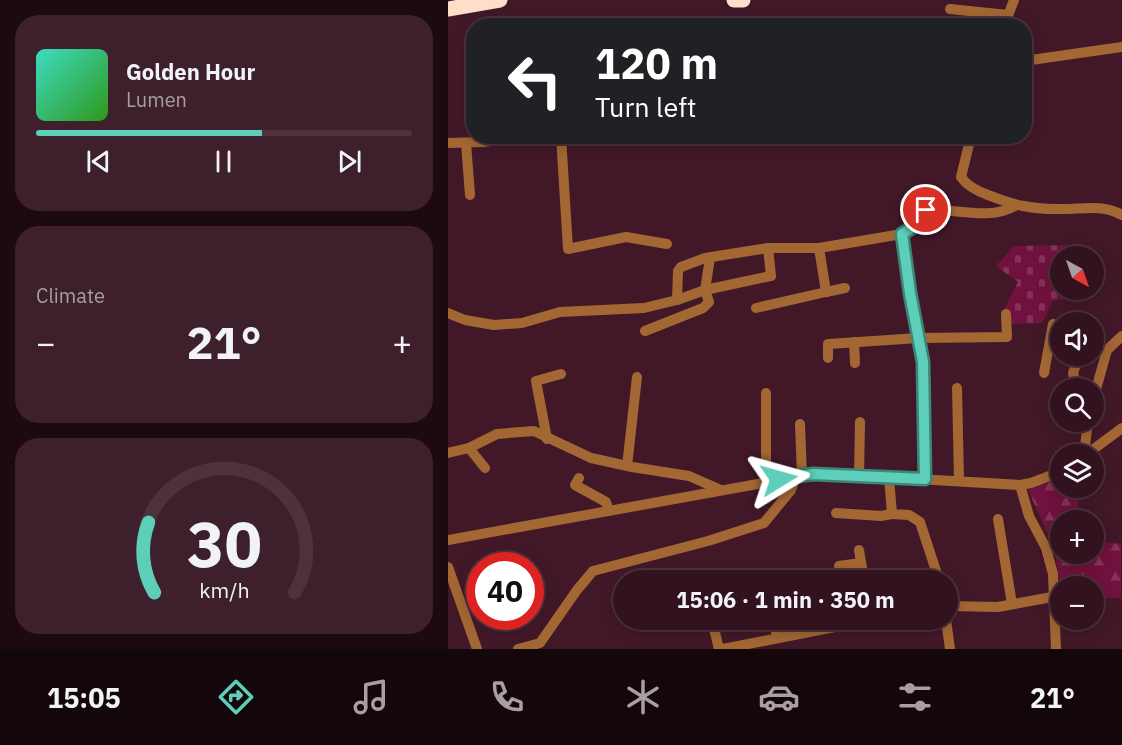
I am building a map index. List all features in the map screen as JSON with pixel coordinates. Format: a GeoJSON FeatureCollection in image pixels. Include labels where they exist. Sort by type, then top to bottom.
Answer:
{"type":"FeatureCollection","features":[{"type":"Feature","properties":{"kind":"highway"},"geometry":{"type":"LineString","coordinates":[[448,9],[500,0]]}},
{"type":"Feature","properties":{"kind":"highway"},"geometry":{"type":"LineString","coordinates":[[734,0],[743,0]]}},
{"type":"Feature","properties":{"kind":"street"},"geometry":{"type":"LineString","coordinates":[[1007,18],[1014,0]]}},
{"type":"Feature","properties":{"kind":"street"},"geometry":{"type":"LineString","coordinates":[[950,9],[996,18]]}},
{"type":"Feature","properties":{"kind":"street"},"geometry":{"type":"LineString","coordinates":[[1032,60],[1122,47]]}},
{"type":"Feature","properties":{"kind":"street"},"geometry":{"type":"LineString","coordinates":[[448,143],[466,143]]}},
{"type":"Feature","properties":{"kind":"street"},"geometry":{"type":"LineString","coordinates":[[466,144],[470,195]]}},
{"type":"Feature","properties":{"kind":"street"},"geometry":{"type":"LineString","coordinates":[[561,144],[568,249],[626,237],[667,244]]}},
{"type":"Feature","properties":{"kind":"street"},"geometry":{"type":"LineString","coordinates":[[969,144],[962,172],[963,180],[980,192],[1015,206],[1060,209],[1098,207],[1122,215]]}},
{"type":"Feature","properties":{"kind":"street"},"geometry":{"type":"LineString","coordinates":[[677,300],[680,267],[710,258],[768,249],[819,248],[902,234],[915,226],[926,210],[976,213],[1006,211],[1015,206]]}},
{"type":"Feature","properties":{"kind":"street"},"geometry":{"type":"LineString","coordinates":[[902,234],[923,362],[925,479]]}},
{"type":"Feature","properties":{"kind":"street"},"geometry":{"type":"LineString","coordinates":[[819,248],[826,292]]}},
{"type":"Feature","properties":{"kind":"street"},"geometry":{"type":"LineString","coordinates":[[448,312],[465,320],[494,325],[522,323],[560,312],[644,308],[705,290],[771,276],[768,249]]}},
{"type":"Feature","properties":{"kind":"street"},"geometry":{"type":"LineString","coordinates":[[645,331],[703,308],[709,302],[705,290],[710,258]]}},
{"type":"Feature","properties":{"kind":"street"},"geometry":{"type":"LineString","coordinates":[[756,308],[845,288]]}},
{"type":"Feature","properties":{"kind":"street"},"geometry":{"type":"LineString","coordinates":[[828,358],[828,344],[1007,337],[1006,314]]}},
{"type":"Feature","properties":{"kind":"street"},"geometry":{"type":"LineString","coordinates":[[1099,378],[1106,350],[1122,336]]}},
{"type":"Feature","properties":{"kind":"street"},"geometry":{"type":"LineString","coordinates":[[1044,373],[1050,340]]}},
{"type":"Feature","properties":{"kind":"street"},"geometry":{"type":"LineString","coordinates":[[854,342],[855,363]]}},
{"type":"Feature","properties":{"kind":"street"},"geometry":{"type":"LineString","coordinates":[[547,439],[536,381],[561,374]]}},
{"type":"Feature","properties":{"kind":"street"},"geometry":{"type":"LineString","coordinates":[[627,466],[637,377]]}},
{"type":"Feature","properties":{"kind":"street"},"geometry":{"type":"LineString","coordinates":[[957,388],[959,480]]}},
{"type":"Feature","properties":{"kind":"street"},"geometry":{"type":"LineString","coordinates":[[766,393],[766,481]]}},
{"type":"Feature","properties":{"kind":"street"},"geometry":{"type":"LineString","coordinates":[[859,476],[860,422]]}},
{"type":"Feature","properties":{"kind":"street"},"geometry":{"type":"LineString","coordinates":[[518,649],[543,646],[577,590],[593,571],[708,542],[764,523],[791,490],[797,476],[800,424]]}},
{"type":"Feature","properties":{"kind":"street"},"geometry":{"type":"LineString","coordinates":[[1099,444],[1122,428]]}},
{"type":"Feature","properties":{"kind":"street"},"geometry":{"type":"LineString","coordinates":[[448,453],[469,448],[497,434],[534,431],[591,458],[689,476],[721,490]]}},
{"type":"Feature","properties":{"kind":"street"},"geometry":{"type":"LineString","coordinates":[[469,448],[485,468]]}},
{"type":"Feature","properties":{"kind":"street"},"geometry":{"type":"LineString","coordinates":[[448,540],[797,476],[889,477],[1020,484],[1031,483],[1050,476]]}},
{"type":"Feature","properties":{"kind":"street"},"geometry":{"type":"LineString","coordinates":[[889,477],[892,514]]}},
{"type":"Feature","properties":{"kind":"street"},"geometry":{"type":"LineString","coordinates":[[579,478],[576,485],[606,502],[609,511]]}},
{"type":"Feature","properties":{"kind":"street"},"geometry":{"type":"LineString","coordinates":[[1020,484],[1029,516],[1046,548],[1053,576]]}},
{"type":"Feature","properties":{"kind":"street"},"geometry":{"type":"LineString","coordinates":[[836,513],[909,515],[920,522],[936,570]]}},
{"type":"Feature","properties":{"kind":"street"},"geometry":{"type":"LineString","coordinates":[[998,519],[1012,604]]}},
{"type":"Feature","properties":{"kind":"street"},"geometry":{"type":"LineString","coordinates":[[859,550],[862,570]]}},
{"type":"Feature","properties":{"kind":"street"},"geometry":{"type":"LineString","coordinates":[[839,566],[861,563]]}},
{"type":"Feature","properties":{"kind":"street"},"geometry":{"type":"LineString","coordinates":[[448,567],[476,649]]}},
{"type":"Feature","properties":{"kind":"street"},"geometry":{"type":"LineString","coordinates":[[958,606],[998,607],[1050,597]]}},
{"type":"Feature","properties":{"kind":"street"},"geometry":{"type":"LineString","coordinates":[[715,630],[721,649],[745,647],[818,630]]}},
{"type":"Feature","properties":{"kind":"street"},"geometry":{"type":"LineString","coordinates":[[776,630],[777,638]]}},
{"type":"Feature","properties":{"kind":"street"},"geometry":{"type":"LineString","coordinates":[[947,630],[950,649]]}},
{"type":"Feature","properties":{"kind":"street"},"geometry":{"type":"LineString","coordinates":[[1055,630],[1056,649]]}},
{"type":"Feature","properties":{"kind":"green space"},"geometry":{"type":"Polygon","coordinates":[[[1073,245],[1073,246],[1050,246],[1050,300],[1059,300],[1053,301],[1042,323],[1007,324],[1003,311],[1018,282],[996,266],[1014,246],[1073,245]]]}},
{"type":"Feature","properties":{"kind":"green space"},"geometry":{"type":"Polygon","coordinates":[[[1050,482],[1050,498],[1078,498],[1079,510],[1050,510],[1050,539],[1028,490],[1050,482]]]}},
{"type":"Feature","properties":{"kind":"green space"},"geometry":{"type":"Polygon","coordinates":[[[1104,542],[1121,544],[1121,598],[1104,598],[1104,576],[1059,576],[1057,564],[1104,564],[1104,542]]]}},
{"type":"Feature","properties":{"kind":"route"},"geometry":{"type":"LineString","coordinates":[[779,479],[813,474],[925,479],[923,362],[902,234],[912,229],[926,210]]}}]}
